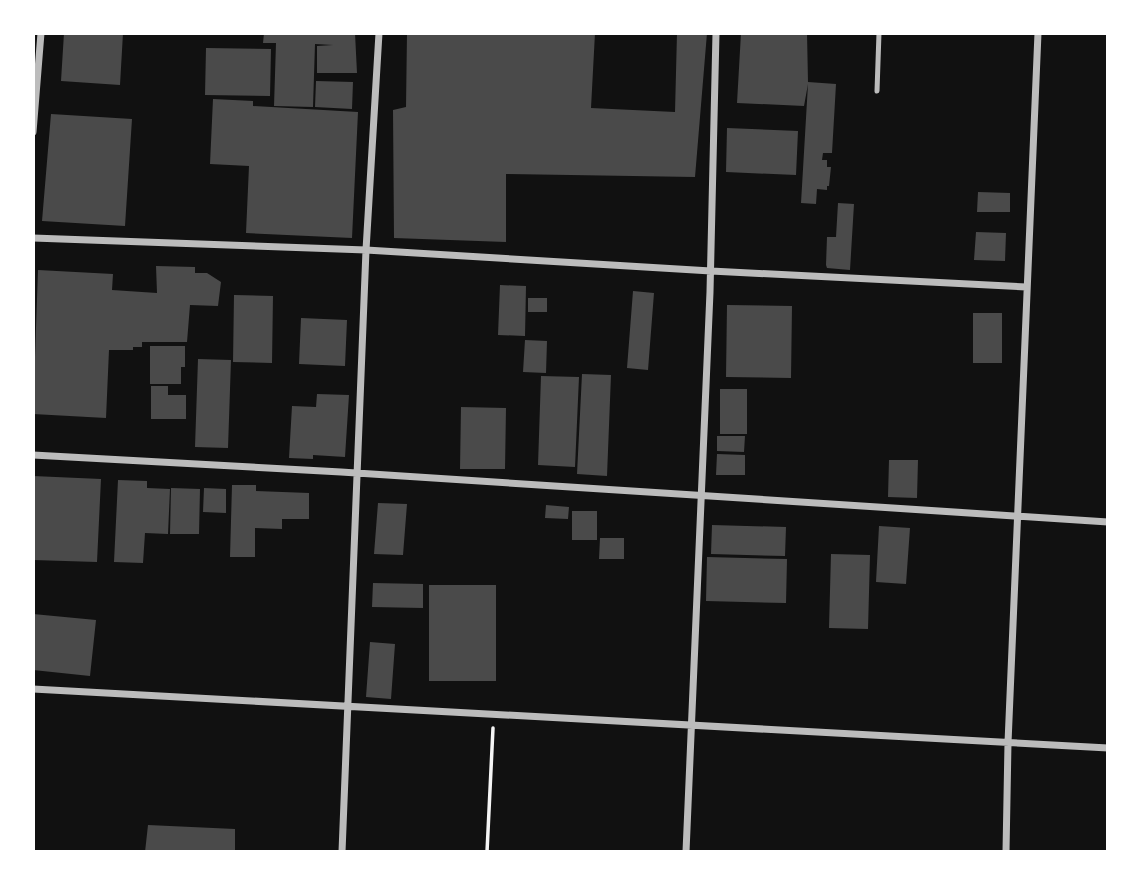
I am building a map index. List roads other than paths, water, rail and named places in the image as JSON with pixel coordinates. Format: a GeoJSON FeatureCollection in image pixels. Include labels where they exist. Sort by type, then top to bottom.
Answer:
{"type":"FeatureCollection","features":[{"type":"Feature","properties":{"kind":"street"},"geometry":{"type":"LineString","coordinates":[[33,132],[41,33]]}},
{"type":"Feature","properties":{"kind":"street"},"geometry":{"type":"LineString","coordinates":[[342,852],[366,250],[379,33]]}},
{"type":"Feature","properties":{"kind":"street"},"geometry":{"type":"LineString","coordinates":[[686,852],[711,271],[716,33]]}},
{"type":"Feature","properties":{"kind":"street"},"geometry":{"type":"LineString","coordinates":[[1006,852],[1008,743],[1038,33]]}},
{"type":"Feature","properties":{"kind":"street"},"geometry":{"type":"LineString","coordinates":[[33,237],[366,250],[1026,287]]}},
{"type":"Feature","properties":{"kind":"street"},"geometry":{"type":"LineString","coordinates":[[33,455],[357,473],[1108,522]]}},
{"type":"Feature","properties":{"kind":"street"},"geometry":{"type":"LineString","coordinates":[[33,689],[1108,748]]}},
{"type":"Feature","properties":{"kind":"lane"},"geometry":{"type":"LineString","coordinates":[[877,92],[880,33]]}}]}
